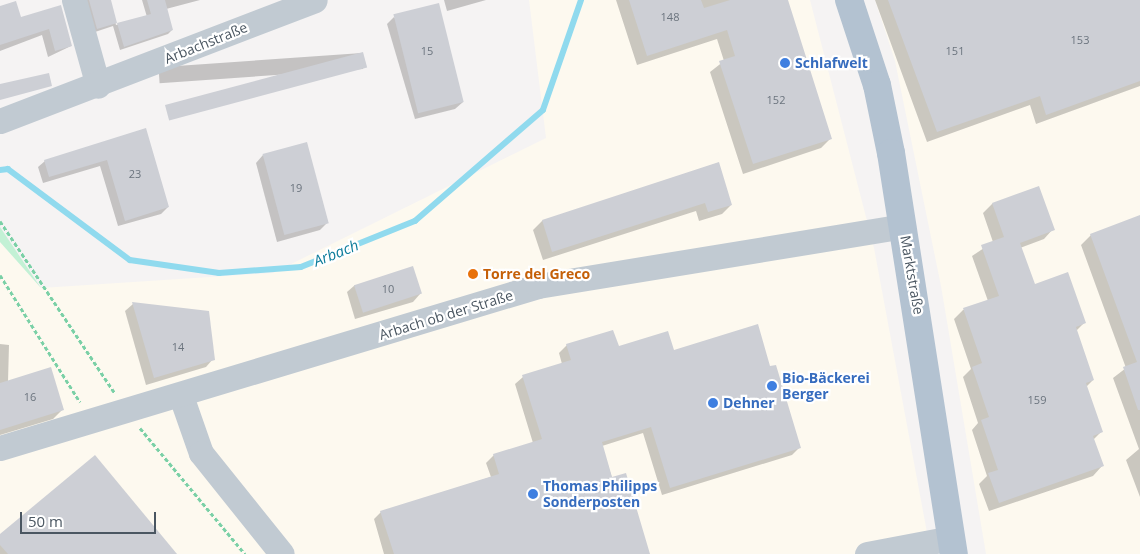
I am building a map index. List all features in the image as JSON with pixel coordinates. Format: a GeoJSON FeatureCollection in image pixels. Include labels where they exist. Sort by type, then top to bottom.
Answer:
{"type":"FeatureCollection","features":[{"type":"Feature","properties":{"kind":"main road","name":"Marktstraße"},"geometry":{"type":"LineString","coordinates":[[849,0],[877,85],[903,226],[953,546]]}},
{"type":"Feature","properties":{"kind":"street"},"geometry":{"type":"LineString","coordinates":[[74,0],[98,86]]}},
{"type":"Feature","properties":{"kind":"street","name":"Arbachstraße"},"geometry":{"type":"LineString","coordinates":[[0,121],[98,86],[315,0]]}},
{"type":"Feature","properties":{"kind":"street","name":"Arbach ob der Straße"},"geometry":{"type":"LineString","coordinates":[[0,448],[181,396],[538,286],[903,226]]}},
{"type":"Feature","properties":{"kind":"street"},"geometry":{"type":"LineString","coordinates":[[181,396],[201,453],[282,554]]}},
{"type":"Feature","properties":{"kind":"street"},"geometry":{"type":"LineString","coordinates":[[867,554],[953,546]]}},
{"type":"Feature","properties":{"kind":"path"},"geometry":{"type":"LineString","coordinates":[[0,221],[126,411],[245,554]]}},
{"type":"Feature","properties":{"kind":"path"},"geometry":{"type":"LineString","coordinates":[[0,276],[93,421]]}},
{"type":"Feature","properties":{"kind":"shaded area"},"geometry":{"type":"Polygon","coordinates":[[[529,0],[810,0],[874,248],[931,554],[0,554],[0,242],[41,288],[273,273],[546,138],[529,0]]]}},
{"type":"Feature","properties":{"kind":"shaded area"},"geometry":{"type":"Polygon","coordinates":[[[875,0],[1140,0],[1140,554],[986,554],[941,286],[895,61],[875,0]]]}},
{"type":"Feature","properties":{"kind":"green space"},"geometry":{"type":"Polygon","coordinates":[[[0,227],[41,288],[0,242],[0,227]]]}},
{"type":"Feature","properties":{"kind":"building"},"geometry":{"type":"Polygon","coordinates":[[[89,0],[111,0],[117,23],[97,29],[89,0]]]}},
{"type":"Feature","properties":{"kind":"building"},"geometry":{"type":"Polygon","coordinates":[[[147,0],[165,0],[173,30],[124,47],[117,23],[151,14],[147,0]]]}},
{"type":"Feature","properties":{"kind":"building"},"geometry":{"type":"Polygon","coordinates":[[[629,0],[701,0],[704,8],[730,0],[788,0],[832,139],[753,164],[719,61],[735,56],[727,30],[647,56],[629,0]]]}},
{"type":"Feature","properties":{"kind":"building"},"geometry":{"type":"Polygon","coordinates":[[[888,0],[1140,0],[1140,81],[1046,115],[1040,96],[937,132],[888,0]]]}},
{"type":"Feature","properties":{"kind":"building"},"geometry":{"type":"Polygon","coordinates":[[[16,1],[21,17],[61,5],[72,46],[55,51],[49,29],[0,45],[0,6],[16,1]]]}},
{"type":"Feature","properties":{"kind":"building"},"geometry":{"type":"Polygon","coordinates":[[[439,3],[464,102],[418,113],[393,14],[439,3]]]}},
{"type":"Feature","properties":{"kind":"building"},"geometry":{"type":"Polygon","coordinates":[[[363,52],[367,67],[169,121],[165,105],[363,52]]]}},
{"type":"Feature","properties":{"kind":"building"},"geometry":{"type":"Polygon","coordinates":[[[49,73],[52,86],[0,100],[0,84],[49,73]]]}},
{"type":"Feature","properties":{"kind":"building"},"geometry":{"type":"Polygon","coordinates":[[[146,128],[169,207],[125,221],[107,160],[49,177],[44,160],[146,128]]]}},
{"type":"Feature","properties":{"kind":"building"},"geometry":{"type":"Polygon","coordinates":[[[307,142],[329,223],[284,235],[263,154],[307,142]]]}},
{"type":"Feature","properties":{"kind":"building"},"geometry":{"type":"Polygon","coordinates":[[[719,162],[732,205],[708,212],[705,203],[552,252],[542,220],[719,162]]]}},
{"type":"Feature","properties":{"kind":"building"},"geometry":{"type":"Polygon","coordinates":[[[1039,186],[1055,230],[1020,243],[1035,284],[1068,272],[1086,323],[1076,327],[1094,380],[1086,383],[1103,432],[1093,436],[1104,466],[999,503],[988,473],[998,470],[981,420],[989,417],[972,367],[982,363],[963,308],[999,296],[981,245],[1004,237],[992,203],[1039,186]]]}},
{"type":"Feature","properties":{"kind":"building"},"geometry":{"type":"Polygon","coordinates":[[[1140,215],[1140,410],[1138,410],[1123,367],[1137,362],[1090,234],[1140,215]]]}},
{"type":"Feature","properties":{"kind":"building"},"geometry":{"type":"Polygon","coordinates":[[[413,266],[422,294],[363,313],[354,285],[413,266]]]}},
{"type":"Feature","properties":{"kind":"building"},"geometry":{"type":"Polygon","coordinates":[[[132,302],[209,311],[215,360],[154,378],[132,302]]]}},
{"type":"Feature","properties":{"kind":"building"},"geometry":{"type":"Polygon","coordinates":[[[758,324],[770,366],[776,365],[801,448],[670,488],[651,427],[602,442],[612,477],[626,473],[650,554],[394,554],[380,511],[499,474],[493,454],[542,439],[522,375],[571,360],[566,344],[613,330],[619,346],[668,331],[674,350],[758,324]]]}},
{"type":"Feature","properties":{"kind":"building"},"geometry":{"type":"Polygon","coordinates":[[[51,367],[64,410],[0,430],[0,383],[51,367]]]}},
{"type":"Feature","properties":{"kind":"building"},"geometry":{"type":"Polygon","coordinates":[[[95,455],[177,554],[8,554],[0,545],[0,534],[95,455]]]}},
{"type":"Feature","properties":{"kind":"waterway","name":"Arbach"},"geometry":{"type":"LineString","coordinates":[[0,170],[8,169],[130,260],[219,273],[301,267],[415,221],[543,110],[581,0]]}},
{"type":"Feature","properties":{"kind":"place","name":"Schlafwelt"},"geometry":{"type":"Point","coordinates":[785,63]}},
{"type":"Feature","properties":{"kind":"place","name":"Torre del Greco"},"geometry":{"type":"Point","coordinates":[473,274]}},
{"type":"Feature","properties":{"kind":"place","name":"Bio-Bäckerei Berger"},"geometry":{"type":"Point","coordinates":[772,386]}},
{"type":"Feature","properties":{"kind":"place","name":"Dehner"},"geometry":{"type":"Point","coordinates":[713,403]}},
{"type":"Feature","properties":{"kind":"place","name":"Thomas Philipps Sonderposten"},"geometry":{"type":"Point","coordinates":[533,494]}}]}
